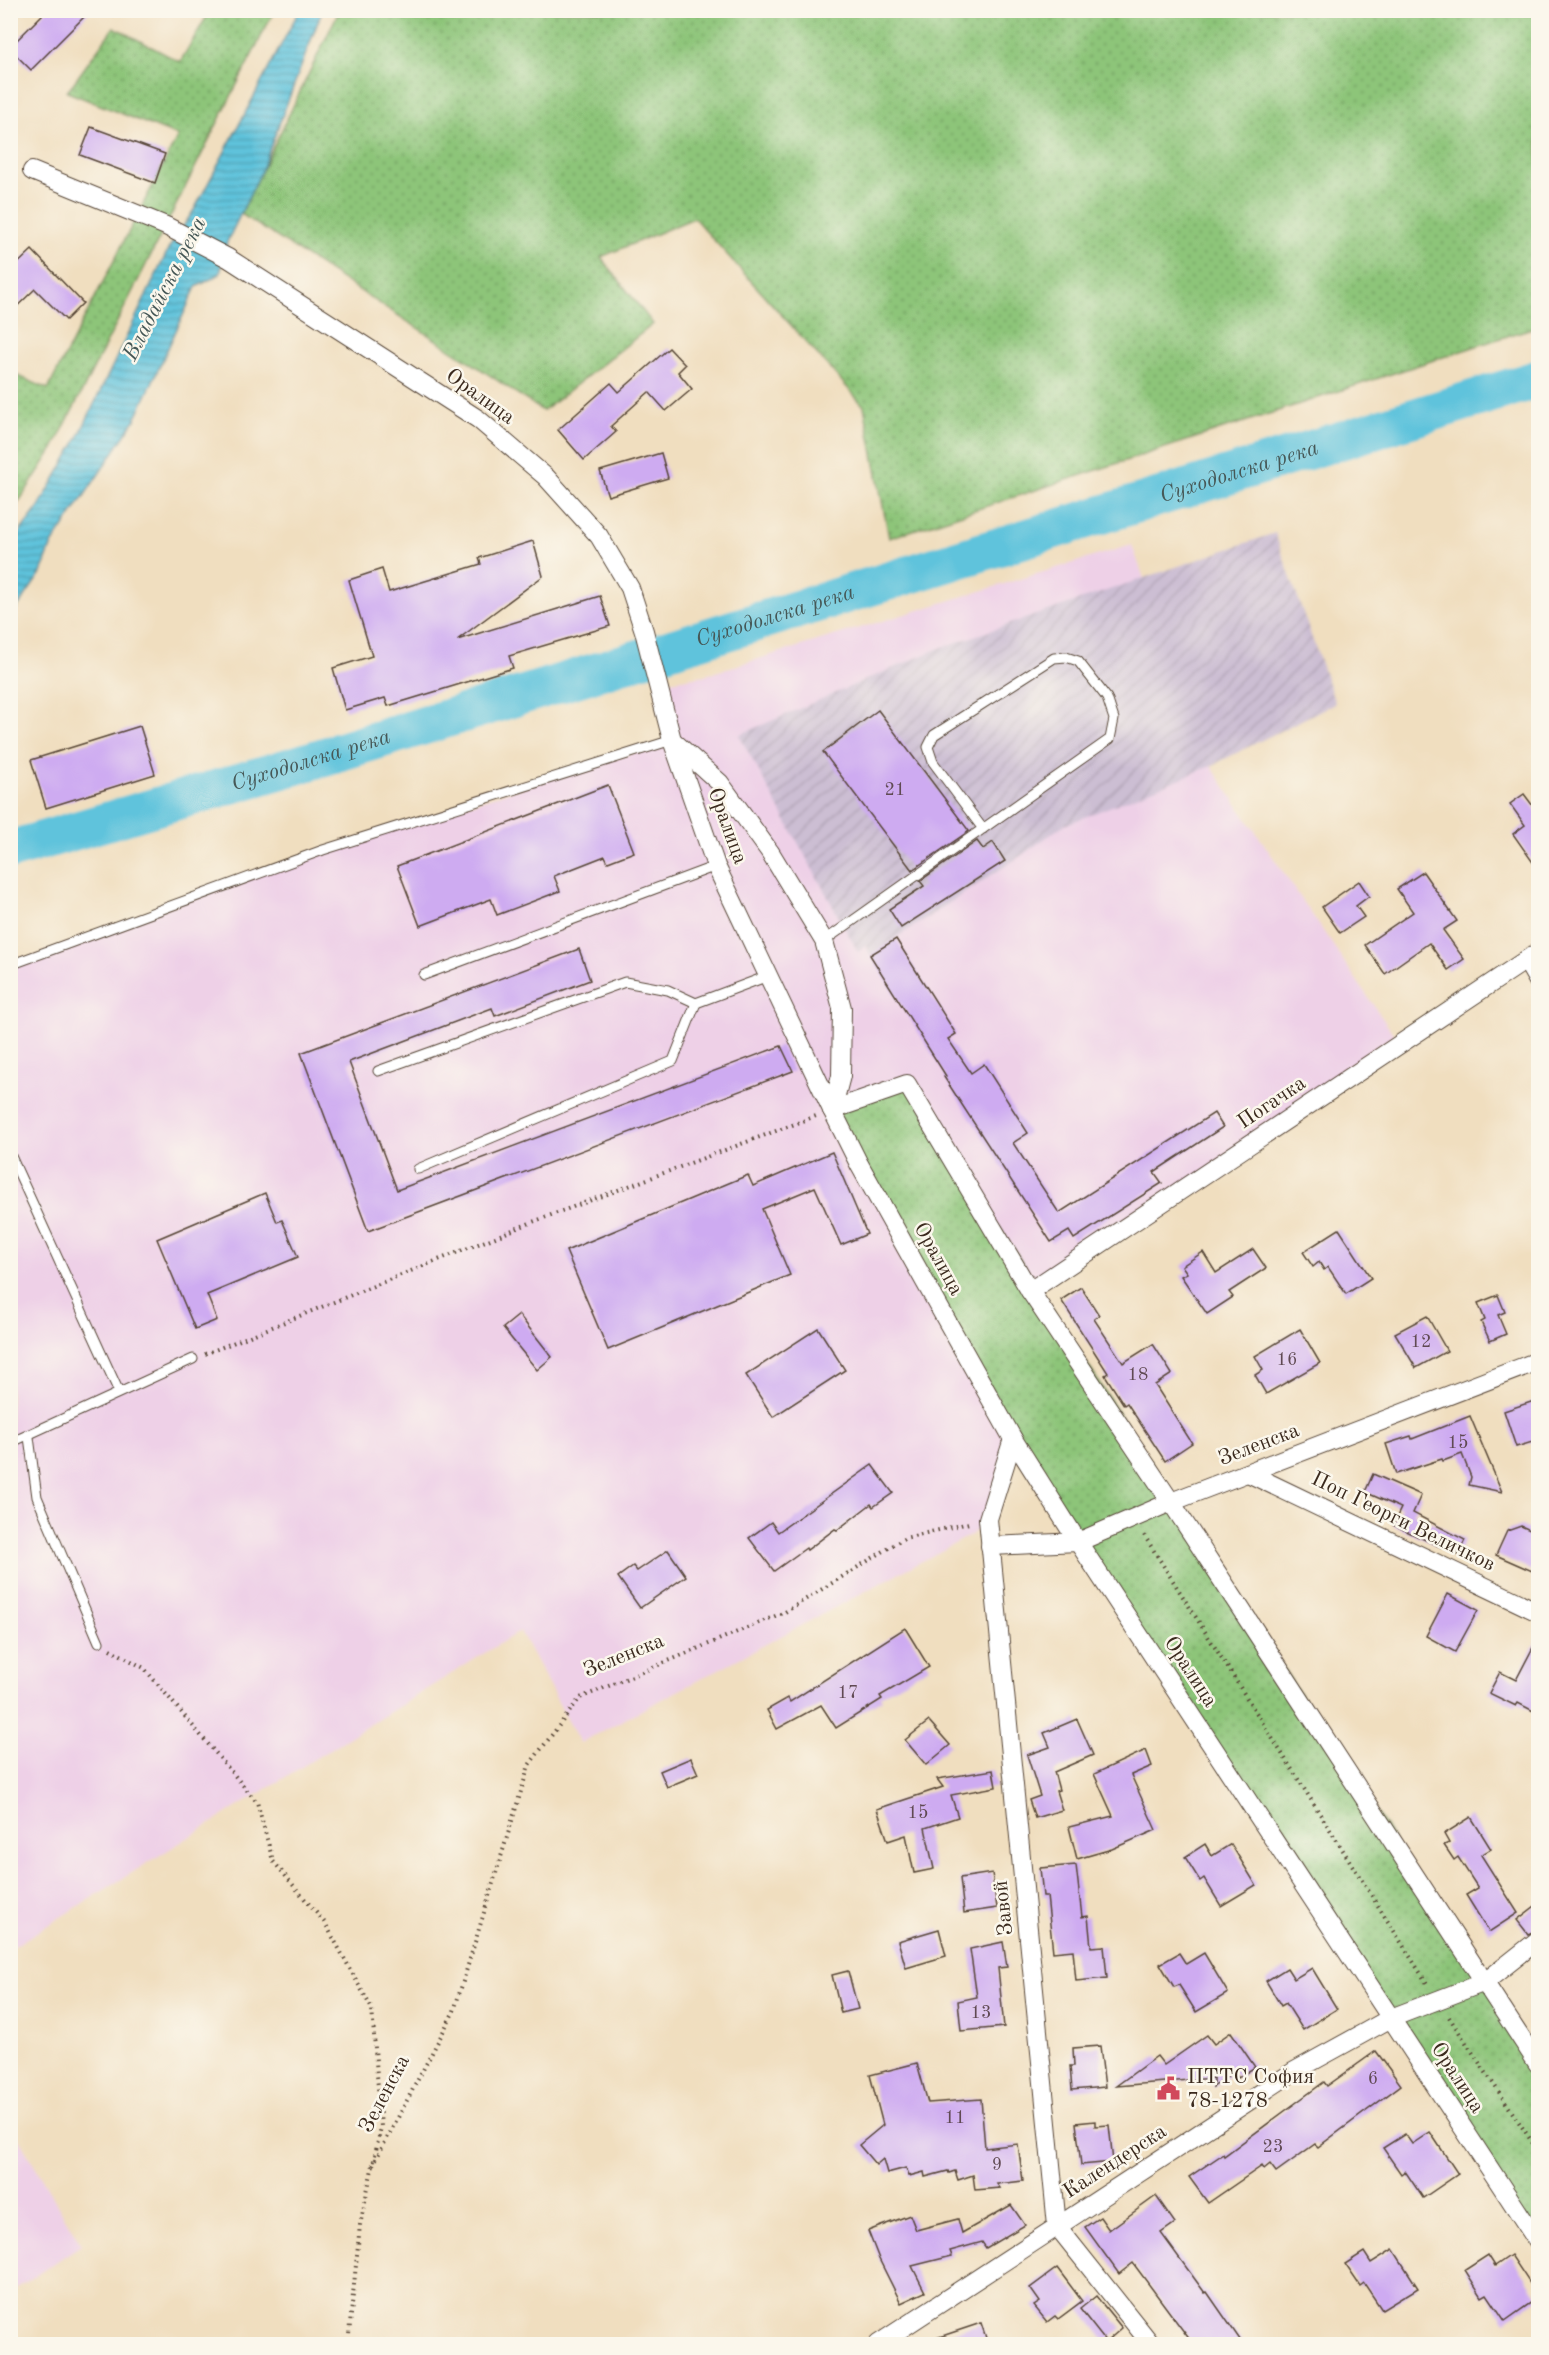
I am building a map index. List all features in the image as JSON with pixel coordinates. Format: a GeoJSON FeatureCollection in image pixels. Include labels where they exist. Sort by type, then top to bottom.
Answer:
{"type":"FeatureCollection","features":[{"type":"Feature","properties":{"kind":"street","name":"Оралица"},"geometry":{"type":"LineString","coordinates":[[32,171],[166,226],[228,258],[478,419],[546,477],[599,536],[630,588],[644,631],[672,741],[716,866],[859,1164],[1013,1439],[1078,1542],[1539,2242]]}},
{"type":"Feature","properties":{"kind":"street"},"geometry":{"type":"LineString","coordinates":[[672,741],[720,783],[770,852],[824,941],[842,1008],[842,1076],[832,1110]]}},
{"type":"Feature","properties":{"kind":"street"},"geometry":{"type":"LineString","coordinates":[[1532,956],[1539,981]]}},
{"type":"Feature","properties":{"kind":"street","name":"Погачка"},"geometry":{"type":"LineString","coordinates":[[1030,1291],[1532,956]]}},
{"type":"Feature","properties":{"kind":"street"},"geometry":{"type":"LineString","coordinates":[[832,1110],[907,1084],[1030,1291],[1539,2064]]}},
{"type":"Feature","properties":{"kind":"street","name":"Зеленска"},"geometry":{"type":"LineString","coordinates":[[990,1546],[1078,1542],[1171,1502],[1539,1361]]}},
{"type":"Feature","properties":{"kind":"street","name":"Завой"},"geometry":{"type":"LineString","coordinates":[[1013,1439],[988,1519],[1058,2226]]}},
{"type":"Feature","properties":{"kind":"street","name":"Поп Георги Величков"},"geometry":{"type":"LineString","coordinates":[[1248,1473],[1539,1612]]}},
{"type":"Feature","properties":{"kind":"street","name":"Календерска"},"geometry":{"type":"LineString","coordinates":[[878,2344],[1293,2072],[1391,2018],[1485,1982],[1539,1940]]}},
{"type":"Feature","properties":{"kind":"street"},"geometry":{"type":"LineString","coordinates":[[1058,2226],[1151,2344]]}},
{"type":"Feature","properties":{"kind":"lane"},"geometry":{"type":"LineString","coordinates":[[824,941],[983,829],[1110,739],[1114,719],[1107,698],[1078,661],[1066,657],[1054,658],[934,735],[928,747],[933,762],[983,829]]}},
{"type":"Feature","properties":{"kind":"lane"},"geometry":{"type":"LineString","coordinates":[[10,965],[323,850],[672,741]]}},
{"type":"Feature","properties":{"kind":"lane"},"geometry":{"type":"LineString","coordinates":[[424,975],[716,866]]}},
{"type":"Feature","properties":{"kind":"lane"},"geometry":{"type":"LineString","coordinates":[[418,1169],[673,1061],[696,1004],[768,976]]}},
{"type":"Feature","properties":{"kind":"lane"},"geometry":{"type":"LineString","coordinates":[[378,1071],[625,982],[668,990],[696,1004]]}},
{"type":"Feature","properties":{"kind":"lane"},"geometry":{"type":"LineString","coordinates":[[10,1154],[14,1168],[119,1392]]}},
{"type":"Feature","properties":{"kind":"lane"},"geometry":{"type":"LineString","coordinates":[[10,1443],[28,1437],[193,1359]]}},
{"type":"Feature","properties":{"kind":"lane"},"geometry":{"type":"LineString","coordinates":[[28,1437],[37,1497],[99,1642]]}},
{"type":"Feature","properties":{"kind":"path"},"geometry":{"type":"LineString","coordinates":[[193,1359],[530,1223],[832,1110]]}},
{"type":"Feature","properties":{"kind":"path","name":"Зеленска"},"geometry":{"type":"LineString","coordinates":[[373,2165],[454,2011],[529,1765],[580,1698],[785,1611],[905,1538],[988,1519]]}},
{"type":"Feature","properties":{"kind":"path"},"geometry":{"type":"LineString","coordinates":[[1134,1519],[1439,2001],[1539,2151]]}},
{"type":"Feature","properties":{"kind":"path"},"geometry":{"type":"LineString","coordinates":[[99,1642],[144,1668],[257,1802],[273,1861],[325,1923],[372,2009],[381,2127],[360,2225],[348,2344]]}},
{"type":"Feature","properties":{"kind":"shaded area"},"geometry":{"type":"Polygon","coordinates":[[[1275,533],[1335,703],[1211,766],[1062,826],[870,955],[866,945],[858,952],[739,735],[937,649],[1275,533]]]}},
{"type":"Feature","properties":{"kind":"shaded area"},"geometry":{"type":"Polygon","coordinates":[[[1132,545],[1211,766],[1400,1044],[1030,1291],[1013,1439],[988,1519],[971,1535],[580,1743],[520,1631],[11,1948],[11,965],[323,850],[672,741],[658,683],[706,675],[1132,545]]]}},
{"type":"Feature","properties":{"kind":"shaded area"},"geometry":{"type":"Polygon","coordinates":[[[11,2126],[81,2245],[10,2292],[11,2126]]]}},
{"type":"Feature","properties":{"kind":"green space"},"geometry":{"type":"Polygon","coordinates":[[[210,11],[274,11],[53,449],[11,514],[11,373],[48,389],[178,136],[67,92],[114,27],[180,62],[210,11]]]}},
{"type":"Feature","properties":{"kind":"green space"},"geometry":{"type":"Polygon","coordinates":[[[339,11],[1538,11],[1538,326],[889,538],[864,406],[694,218],[601,257],[653,324],[543,411],[241,214],[339,11]]]}},
{"type":"Feature","properties":{"kind":"green space"},"geometry":{"type":"Polygon","coordinates":[[[907,1084],[1538,2064],[1538,2242],[1078,1542],[832,1110],[907,1084]]]}},
{"type":"Feature","properties":{"kind":"water","name":"Владайска река"},"geometry":{"type":"Polygon","coordinates":[[[299,11],[322,11],[261,172],[227,242],[220,274],[196,287],[135,420],[52,544],[41,573],[17,608],[11,612],[10,545],[38,508],[76,442],[169,248],[194,210],[299,11]]]}},
{"type":"Feature","properties":{"kind":"building"},"geometry":{"type":"Polygon","coordinates":[[[47,10],[91,10],[31,70],[10,47],[47,10]]]}},
{"type":"Feature","properties":{"kind":"building"},"geometry":{"type":"Polygon","coordinates":[[[91,127],[165,154],[155,183],[80,155],[91,127]]]}},
{"type":"Feature","properties":{"kind":"building"},"geometry":{"type":"Polygon","coordinates":[[[32,250],[83,303],[66,320],[35,289],[10,313],[10,271],[32,250]]]}},
{"type":"Feature","properties":{"kind":"building"},"geometry":{"type":"Polygon","coordinates":[[[669,348],[685,365],[678,372],[692,389],[666,411],[649,392],[611,426],[616,432],[584,460],[558,430],[611,383],[619,392],[669,348]]]}},
{"type":"Feature","properties":{"kind":"building"},"geometry":{"type":"Polygon","coordinates":[[[661,453],[668,478],[608,496],[600,471],[661,453]]]}},
{"type":"Feature","properties":{"kind":"building"},"geometry":{"type":"Polygon","coordinates":[[[533,541],[543,576],[457,640],[600,596],[610,626],[509,656],[513,668],[388,706],[385,698],[345,710],[333,668],[372,656],[349,580],[382,569],[389,592],[481,564],[479,558],[533,541]]]}},
{"type":"Feature","properties":{"kind":"building"},"geometry":{"type":"Polygon","coordinates":[[[878,710],[969,831],[912,870],[823,752],[878,710]]]}},
{"type":"Feature","properties":{"kind":"building"},"geometry":{"type":"Polygon","coordinates":[[[140,726],[155,774],[46,808],[31,760],[140,726]]]}},
{"type":"Feature","properties":{"kind":"building"},"geometry":{"type":"Polygon","coordinates":[[[608,785],[634,852],[608,862],[605,856],[554,876],[560,891],[497,915],[491,899],[420,926],[397,866],[608,785]]]}},
{"type":"Feature","properties":{"kind":"building"},"geometry":{"type":"Polygon","coordinates":[[[1524,794],[1539,814],[1539,871],[1513,834],[1525,825],[1510,804],[1524,794]]]}},
{"type":"Feature","properties":{"kind":"building"},"geometry":{"type":"Polygon","coordinates":[[[977,841],[983,849],[993,842],[1005,861],[901,928],[889,909],[924,886],[920,881],[977,841]]]}},
{"type":"Feature","properties":{"kind":"building"},"geometry":{"type":"Polygon","coordinates":[[[1423,872],[1457,921],[1443,930],[1464,959],[1448,970],[1429,943],[1385,974],[1365,945],[1413,912],[1397,889],[1423,872]]]}},
{"type":"Feature","properties":{"kind":"building"},"geometry":{"type":"Polygon","coordinates":[[[1359,881],[1369,896],[1356,906],[1364,917],[1340,933],[1322,907],[1359,881]]]}},
{"type":"Feature","properties":{"kind":"building"},"geometry":{"type":"Polygon","coordinates":[[[896,939],[956,1034],[948,1039],[971,1073],[984,1064],[1028,1133],[1013,1143],[1059,1213],[1214,1113],[1223,1127],[1154,1172],[1162,1183],[1074,1239],[1069,1231],[1051,1242],[944,1077],[946,1076],[870,955],[896,939]]]}},
{"type":"Feature","properties":{"kind":"building"},"geometry":{"type":"Polygon","coordinates":[[[579,949],[590,980],[495,1016],[492,1008],[349,1062],[397,1190],[781,1046],[793,1071],[368,1231],[301,1053],[579,949]]]}},
{"type":"Feature","properties":{"kind":"building"},"geometry":{"type":"Polygon","coordinates":[[[832,1152],[867,1234],[841,1245],[815,1187],[762,1209],[790,1275],[608,1350],[566,1251],[748,1175],[753,1186],[832,1152]]]}},
{"type":"Feature","properties":{"kind":"building"},"geometry":{"type":"Polygon","coordinates":[[[265,1193],[277,1222],[282,1220],[298,1257],[207,1295],[217,1320],[195,1329],[157,1239],[265,1193]]]}},
{"type":"Feature","properties":{"kind":"building"},"geometry":{"type":"Polygon","coordinates":[[[1339,1229],[1371,1278],[1346,1294],[1328,1267],[1324,1270],[1319,1262],[1313,1267],[1303,1252],[1339,1229]]]}},
{"type":"Feature","properties":{"kind":"building"},"geometry":{"type":"Polygon","coordinates":[[[1253,1249],[1266,1268],[1229,1292],[1233,1297],[1207,1314],[1181,1276],[1187,1273],[1182,1266],[1203,1252],[1216,1273],[1253,1249]]]}},
{"type":"Feature","properties":{"kind":"building"},"geometry":{"type":"Polygon","coordinates":[[[1081,1287],[1099,1315],[1094,1319],[1123,1363],[1153,1344],[1172,1374],[1155,1385],[1192,1443],[1165,1461],[1127,1403],[1124,1405],[1105,1375],[1108,1373],[1061,1300],[1081,1287]]]}},
{"type":"Feature","properties":{"kind":"building"},"geometry":{"type":"Polygon","coordinates":[[[1498,1295],[1505,1312],[1498,1315],[1506,1334],[1490,1341],[1481,1322],[1485,1320],[1478,1303],[1498,1295]]]}},
{"type":"Feature","properties":{"kind":"building"},"geometry":{"type":"Polygon","coordinates":[[[519,1315],[552,1357],[537,1370],[503,1328],[519,1315]]]}},
{"type":"Feature","properties":{"kind":"building"},"geometry":{"type":"Polygon","coordinates":[[[1427,1316],[1447,1351],[1416,1368],[1395,1333],[1427,1316]]]}},
{"type":"Feature","properties":{"kind":"building"},"geometry":{"type":"Polygon","coordinates":[[[818,1328],[845,1370],[773,1417],[746,1375],[818,1328]]]}},
{"type":"Feature","properties":{"kind":"building"},"geometry":{"type":"Polygon","coordinates":[[[1300,1329],[1320,1363],[1266,1394],[1255,1375],[1263,1370],[1255,1356],[1300,1329]]]}},
{"type":"Feature","properties":{"kind":"building"},"geometry":{"type":"Polygon","coordinates":[[[1534,1401],[1539,1416],[1539,1440],[1516,1447],[1504,1411],[1534,1401]]]}},
{"type":"Feature","properties":{"kind":"building"},"geometry":{"type":"Polygon","coordinates":[[[1470,1416],[1502,1492],[1469,1485],[1471,1477],[1462,1454],[1396,1474],[1386,1444],[1411,1436],[1412,1439],[1470,1416]]]}},
{"type":"Feature","properties":{"kind":"building"},"geometry":{"type":"Polygon","coordinates":[[[872,1465],[893,1493],[873,1507],[871,1504],[837,1530],[835,1529],[774,1571],[749,1538],[771,1522],[778,1532],[872,1465]]]}},
{"type":"Feature","properties":{"kind":"building"},"geometry":{"type":"Polygon","coordinates":[[[1373,1474],[1421,1495],[1413,1513],[1465,1540],[1458,1555],[1393,1525],[1401,1508],[1365,1492],[1373,1474]]]}},
{"type":"Feature","properties":{"kind":"building"},"geometry":{"type":"Polygon","coordinates":[[[1521,1526],[1539,1534],[1539,1574],[1496,1555],[1507,1531],[1521,1526]]]}},
{"type":"Feature","properties":{"kind":"building"},"geometry":{"type":"Polygon","coordinates":[[[668,1550],[686,1576],[640,1608],[618,1577],[633,1566],[637,1571],[668,1550]]]}},
{"type":"Feature","properties":{"kind":"building"},"geometry":{"type":"Polygon","coordinates":[[[1448,1594],[1478,1610],[1455,1652],[1426,1636],[1448,1594]]]}},
{"type":"Feature","properties":{"kind":"building"},"geometry":{"type":"Polygon","coordinates":[[[905,1628],[929,1667],[880,1696],[882,1699],[836,1728],[821,1705],[777,1729],[767,1710],[788,1698],[790,1702],[905,1628]]]}},
{"type":"Feature","properties":{"kind":"building"},"geometry":{"type":"Polygon","coordinates":[[[1539,1636],[1539,1714],[1518,1703],[1516,1706],[1489,1693],[1500,1672],[1516,1680],[1539,1636]]]}},
{"type":"Feature","properties":{"kind":"building"},"geometry":{"type":"Polygon","coordinates":[[[1077,1719],[1093,1755],[1054,1772],[1059,1790],[1056,1791],[1062,1810],[1035,1818],[1029,1800],[1040,1796],[1027,1755],[1050,1747],[1044,1733],[1077,1719]]]}},
{"type":"Feature","properties":{"kind":"building"},"geometry":{"type":"Polygon","coordinates":[[[929,1721],[950,1745],[926,1765],[905,1740],[929,1721]]]}},
{"type":"Feature","properties":{"kind":"building"},"geometry":{"type":"Polygon","coordinates":[[[1146,1750],[1152,1766],[1131,1775],[1156,1830],[1112,1849],[1077,1859],[1069,1827],[1113,1816],[1094,1774],[1146,1750]]]}},
{"type":"Feature","properties":{"kind":"building"},"geometry":{"type":"Polygon","coordinates":[[[691,1758],[698,1774],[667,1787],[660,1771],[691,1758]]]}},
{"type":"Feature","properties":{"kind":"building"},"geometry":{"type":"Polygon","coordinates":[[[993,1770],[996,1787],[951,1795],[958,1817],[925,1828],[934,1869],[914,1873],[906,1835],[888,1841],[877,1809],[943,1787],[937,1779],[993,1770]]]}},
{"type":"Feature","properties":{"kind":"building"},"geometry":{"type":"Polygon","coordinates":[[[1471,1817],[1491,1849],[1481,1855],[1518,1913],[1489,1932],[1466,1895],[1478,1888],[1458,1857],[1454,1860],[1444,1845],[1449,1843],[1444,1834],[1471,1817]]]}},
{"type":"Feature","properties":{"kind":"building"},"geometry":{"type":"Polygon","coordinates":[[[1205,1844],[1212,1856],[1231,1844],[1256,1885],[1221,1906],[1204,1878],[1200,1881],[1185,1857],[1205,1844]]]}},
{"type":"Feature","properties":{"kind":"building"},"geometry":{"type":"Polygon","coordinates":[[[1076,1865],[1082,1917],[1088,1916],[1091,1947],[1104,1946],[1107,1978],[1076,1981],[1073,1950],[1053,1952],[1047,1896],[1043,1896],[1040,1868],[1076,1865]]]}},
{"type":"Feature","properties":{"kind":"building"},"geometry":{"type":"Polygon","coordinates":[[[992,1873],[997,1908],[964,1913],[960,1878],[992,1873]]]}},
{"type":"Feature","properties":{"kind":"building"},"geometry":{"type":"Polygon","coordinates":[[[1539,1903],[1539,1929],[1528,1934],[1517,1920],[1539,1903]]]}},
{"type":"Feature","properties":{"kind":"building"},"geometry":{"type":"Polygon","coordinates":[[[939,1929],[946,1956],[906,1968],[898,1941],[939,1929]]]}},
{"type":"Feature","properties":{"kind":"building"},"geometry":{"type":"Polygon","coordinates":[[[1003,1942],[1007,1967],[998,1968],[1004,2027],[961,2031],[958,2001],[977,1997],[970,1949],[1003,1942]]]}},
{"type":"Feature","properties":{"kind":"building"},"geometry":{"type":"Polygon","coordinates":[[[1179,1953],[1186,1964],[1204,1953],[1228,1993],[1196,2012],[1179,1985],[1174,1987],[1160,1964],[1179,1953]]]}},
{"type":"Feature","properties":{"kind":"building"},"geometry":{"type":"Polygon","coordinates":[[[1287,1968],[1294,1979],[1312,1968],[1337,2009],[1303,2030],[1286,2003],[1281,2006],[1266,1981],[1287,1968]]]}},
{"type":"Feature","properties":{"kind":"building"},"geometry":{"type":"Polygon","coordinates":[[[848,1971],[858,2009],[841,2013],[832,1975],[848,1971]]]}},
{"type":"Feature","properties":{"kind":"building"},"geometry":{"type":"Polygon","coordinates":[[[1231,2032],[1255,2067],[1238,2078],[1234,2072],[1213,2087],[1213,2078],[1116,2086],[1157,2056],[1164,2065],[1207,2035],[1214,2044],[1231,2032]]]}},
{"type":"Feature","properties":{"kind":"building"},"geometry":{"type":"Polygon","coordinates":[[[1100,2046],[1105,2087],[1072,2090],[1070,2066],[1074,2066],[1073,2048],[1100,2046]]]}},
{"type":"Feature","properties":{"kind":"building"},"geometry":{"type":"Polygon","coordinates":[[[1376,2051],[1401,2085],[1318,2147],[1315,2144],[1276,2172],[1270,2164],[1264,2169],[1262,2166],[1208,2203],[1189,2177],[1223,2154],[1224,2156],[1324,2082],[1327,2086],[1376,2051]]]}},
{"type":"Feature","properties":{"kind":"building"},"geometry":{"type":"Polygon","coordinates":[[[917,2063],[928,2103],[981,2099],[985,2148],[1018,2144],[1023,2181],[997,2184],[1000,2188],[975,2190],[973,2175],[958,2180],[955,2171],[925,2177],[924,2172],[909,2176],[906,2168],[887,2173],[883,2159],[876,2165],[859,2145],[883,2125],[870,2075],[917,2063]]]}},
{"type":"Feature","properties":{"kind":"building"},"geometry":{"type":"Polygon","coordinates":[[[1095,2121],[1095,2126],[1109,2125],[1113,2162],[1081,2165],[1076,2123],[1095,2121]]]}},
{"type":"Feature","properties":{"kind":"building"},"geometry":{"type":"Polygon","coordinates":[[[1430,2132],[1458,2174],[1423,2198],[1405,2171],[1401,2174],[1383,2148],[1405,2134],[1412,2144],[1430,2132]]]}},
{"type":"Feature","properties":{"kind":"building"},"geometry":{"type":"Polygon","coordinates":[[[1156,2196],[1175,2223],[1161,2233],[1205,2293],[1207,2292],[1243,2344],[1193,2344],[1133,2263],[1119,2274],[1085,2227],[1100,2217],[1109,2230],[1156,2196]]]}},
{"type":"Feature","properties":{"kind":"building"},"geometry":{"type":"Polygon","coordinates":[[[1011,2205],[1025,2225],[986,2248],[982,2242],[950,2251],[952,2256],[912,2266],[925,2292],[901,2303],[868,2231],[910,2215],[916,2230],[958,2219],[962,2233],[1011,2205]]]}},
{"type":"Feature","properties":{"kind":"building"},"geometry":{"type":"Polygon","coordinates":[[[1393,2249],[1418,2288],[1382,2310],[1364,2283],[1360,2286],[1345,2264],[1364,2252],[1371,2263],[1393,2249]]]}},
{"type":"Feature","properties":{"kind":"building"},"geometry":{"type":"Polygon","coordinates":[[[1488,2255],[1495,2266],[1511,2255],[1539,2297],[1505,2321],[1487,2294],[1482,2297],[1465,2270],[1488,2255]]]}},
{"type":"Feature","properties":{"kind":"building"},"geometry":{"type":"Polygon","coordinates":[[[1057,2268],[1082,2301],[1058,2319],[1055,2316],[1047,2322],[1034,2306],[1040,2302],[1030,2288],[1057,2268]]]}},
{"type":"Feature","properties":{"kind":"building"},"geometry":{"type":"Polygon","coordinates":[[[1096,2296],[1122,2328],[1106,2342],[1080,2309],[1096,2296]]]}},
{"type":"Feature","properties":{"kind":"building"},"geometry":{"type":"Polygon","coordinates":[[[981,2323],[988,2344],[927,2344],[927,2341],[981,2323]]]}},
{"type":"Feature","properties":{"kind":"waterway","name":"Суходолска река"},"geometry":{"type":"LineString","coordinates":[[10,850],[294,766],[1538,379]]}},
{"type":"Feature","properties":{"kind":"place","name":"ПТТС София 78-1278"},"geometry":{"type":"Point","coordinates":[1169,2089]}}]}
